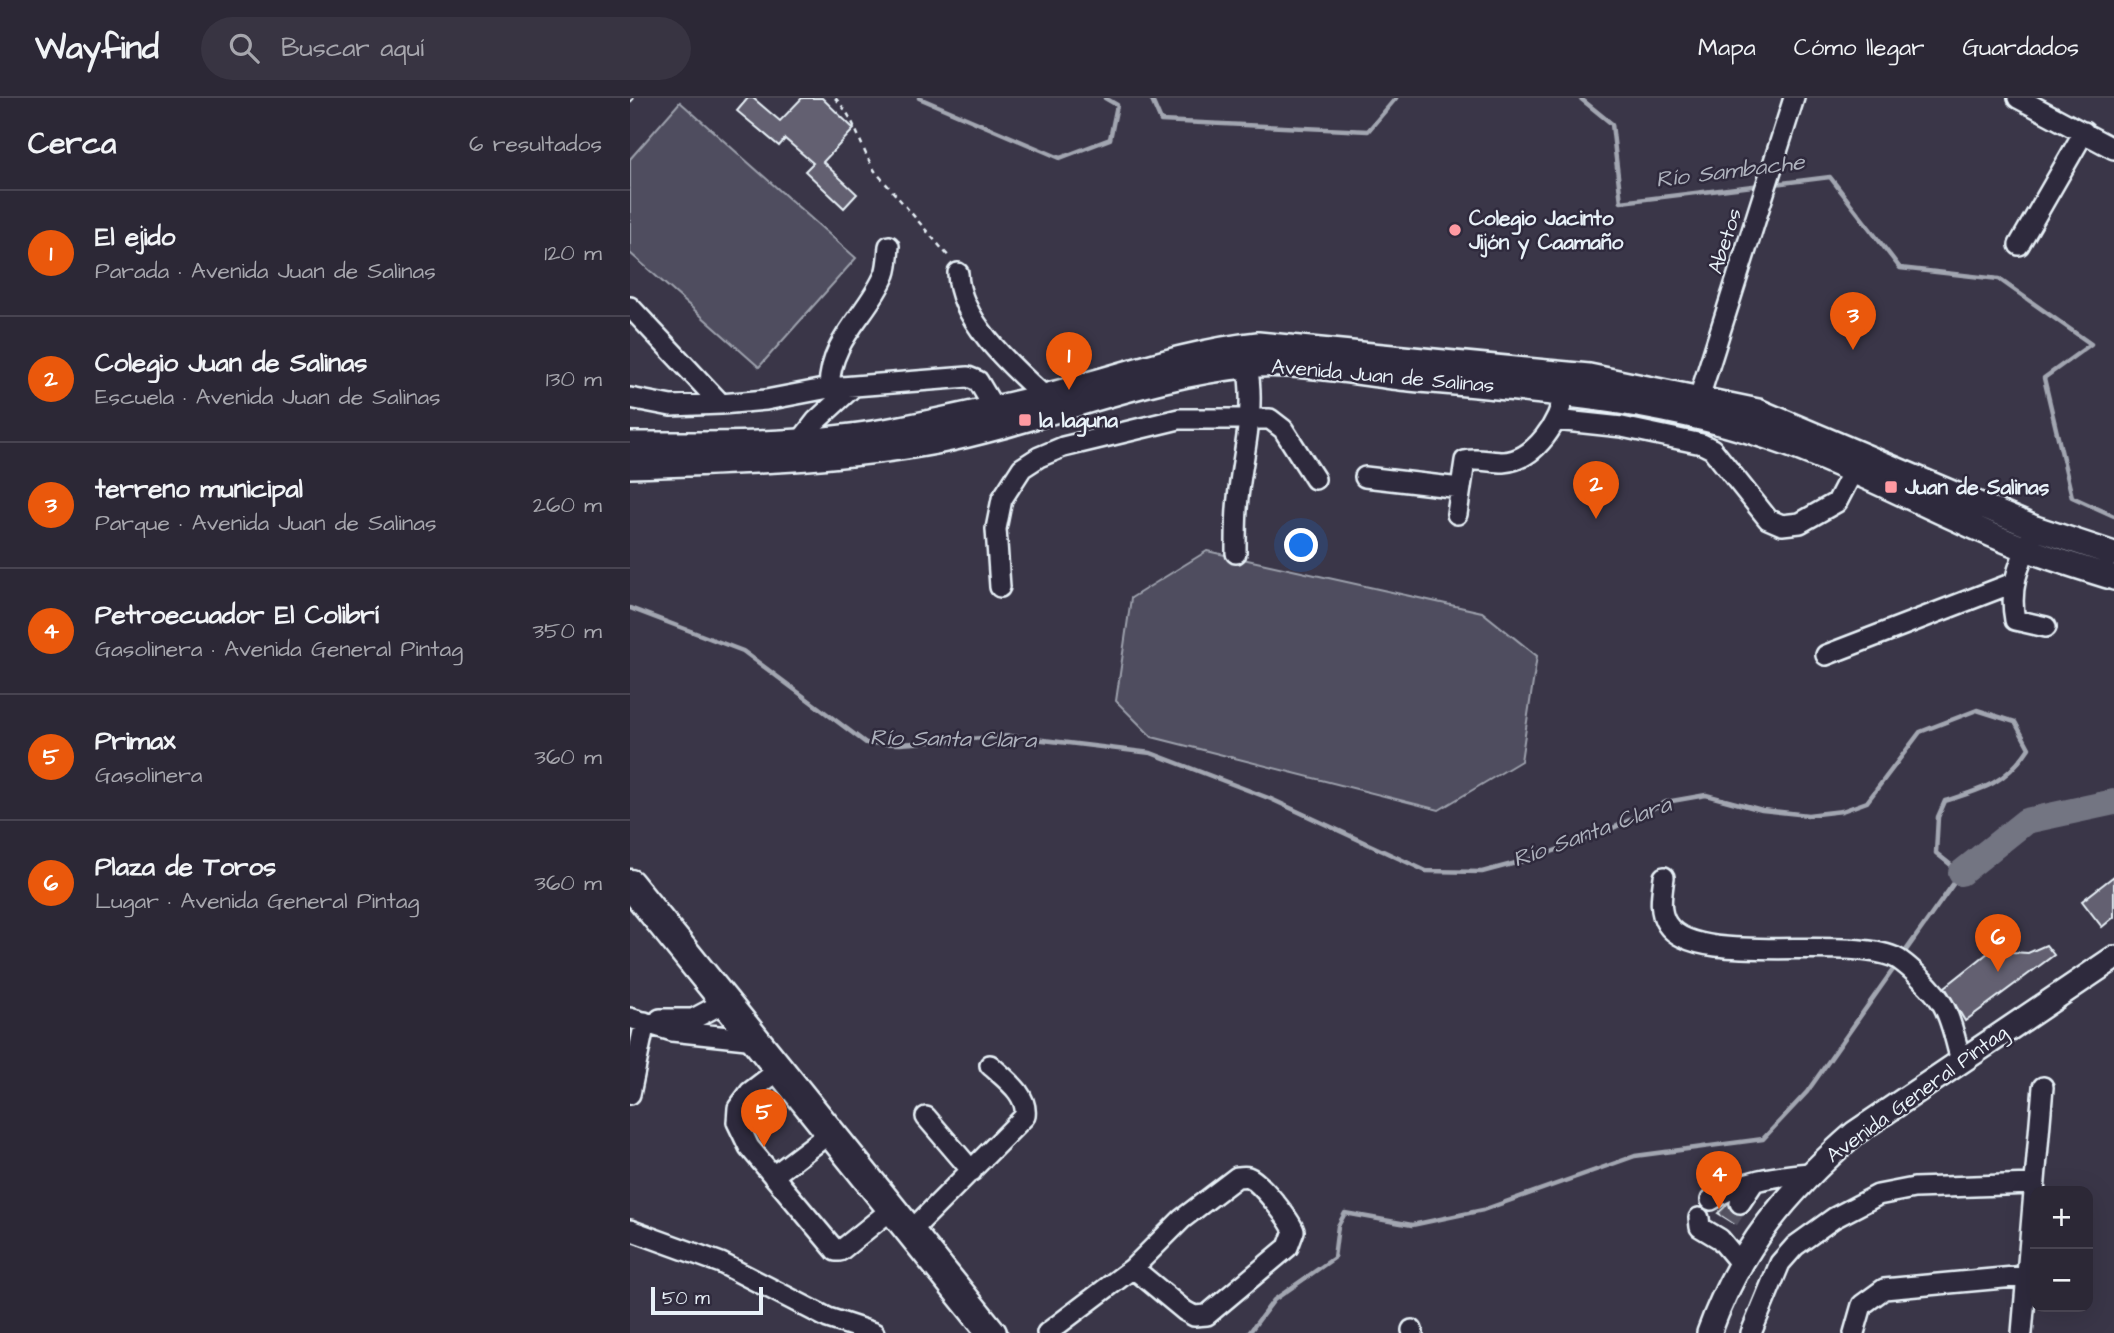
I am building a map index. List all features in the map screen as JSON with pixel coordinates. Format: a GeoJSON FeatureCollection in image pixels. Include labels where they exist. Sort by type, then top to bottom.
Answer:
{"type":"FeatureCollection","features":[{"type":"Feature","properties":{"kind":"highway"},"geometry":{"type":"LineString","coordinates":[[630,884],[992,1333]]}},
{"type":"Feature","properties":{"kind":"main road","name":"Avenida Juan de Salinas"},"geometry":{"type":"LineString","coordinates":[[630,444],[802,439],[995,418],[1044,396],[1212,350],[1258,344],[1699,398],[1758,411],[2035,528],[2114,555]]}},
{"type":"Feature","properties":{"kind":"main road","name":"Avenida Juan de Salinas"},"geometry":{"type":"LineString","coordinates":[[630,466],[768,463],[862,454],[995,418],[1247,366],[1566,383],[1622,401],[1694,416],[1785,443],[2025,549],[2114,579]]}},
{"type":"Feature","properties":{"kind":"main road","name":"Avenida General Pintag"},"geometry":{"type":"LineString","coordinates":[[1709,1333],[1740,1263],[1767,1221],[1811,1173],[1855,1133],[2114,958]]}},
{"type":"Feature","properties":{"kind":"street","name":"Abetos"},"geometry":{"type":"LineString","coordinates":[[1699,398],[1794,98]]}},
{"type":"Feature","properties":{"kind":"street"},"geometry":{"type":"LineString","coordinates":[[2018,98],[2114,149]]}},
{"type":"Feature","properties":{"kind":"street"},"geometry":{"type":"LineString","coordinates":[[2019,245],[2084,132]]}},
{"type":"Feature","properties":{"kind":"street"},"geometry":{"type":"LineString","coordinates":[[830,388],[830,367],[851,324],[885,273],[889,246]]}},
{"type":"Feature","properties":{"kind":"street"},"geometry":{"type":"LineString","coordinates":[[958,274],[959,292],[967,311],[1018,373],[1044,396]]}},
{"type":"Feature","properties":{"kind":"street"},"geometry":{"type":"LineString","coordinates":[[630,307],[721,404]]}},
{"type":"Feature","properties":{"kind":"street"},"geometry":{"type":"LineString","coordinates":[[1236,553],[1237,509],[1248,420],[1250,382],[1247,366]]}},
{"type":"Feature","properties":{"kind":"street"},"geometry":{"type":"LineString","coordinates":[[630,398],[671,406],[721,404],[766,400],[830,388],[968,377],[978,381],[995,418]]}},
{"type":"Feature","properties":{"kind":"street"},"geometry":{"type":"LineString","coordinates":[[1457,513],[1465,461],[1511,461],[1543,439],[1556,420],[1566,383]]}},
{"type":"Feature","properties":{"kind":"street"},"geometry":{"type":"LineString","coordinates":[[802,439],[816,421],[853,387]]}},
{"type":"Feature","properties":{"kind":"street"},"geometry":{"type":"LineString","coordinates":[[1000,587],[996,529],[1002,499],[1022,468],[1063,447],[1179,419],[1270,419],[1283,429],[1315,479]]}},
{"type":"Feature","properties":{"kind":"street"},"geometry":{"type":"LineString","coordinates":[[1556,420],[1622,427],[1702,444],[1712,449],[1768,519],[1782,525],[1800,523],[1837,502],[1853,471]]}},
{"type":"Feature","properties":{"kind":"street"},"geometry":{"type":"LineString","coordinates":[[1366,477],[1460,488]]}},
{"type":"Feature","properties":{"kind":"street"},"geometry":{"type":"LineString","coordinates":[[2035,528],[2013,583],[2015,620],[2046,626]]}},
{"type":"Feature","properties":{"kind":"street"},"geometry":{"type":"LineString","coordinates":[[1826,655],[2013,583]]}},
{"type":"Feature","properties":{"kind":"street"},"geometry":{"type":"LineString","coordinates":[[1664,877],[1662,912],[1668,925],[1697,943],[1732,949],[1821,946],[1895,958],[1911,970],[1943,1005],[1961,1061]]}},
{"type":"Feature","properties":{"kind":"street"},"geometry":{"type":"LineString","coordinates":[[638,1020],[693,1019],[725,1002]]}},
{"type":"Feature","properties":{"kind":"street"},"geometry":{"type":"LineString","coordinates":[[638,1020],[672,1031],[756,1040]]}},
{"type":"Feature","properties":{"kind":"street"},"geometry":{"type":"LineString","coordinates":[[630,1094],[638,1020]]}},
{"type":"Feature","properties":{"kind":"street"},"geometry":{"type":"LineString","coordinates":[[910,1232],[1025,1116],[1027,1106],[1021,1094],[990,1065]]}},
{"type":"Feature","properties":{"kind":"street"},"geometry":{"type":"LineString","coordinates":[[780,1069],[750,1091],[736,1114],[741,1135],[773,1176],[836,1251],[840,1251],[891,1209]]}},
{"type":"Feature","properties":{"kind":"street"},"geometry":{"type":"LineString","coordinates":[[2022,1333],[2043,1087]]}},
{"type":"Feature","properties":{"kind":"street"},"geometry":{"type":"LineString","coordinates":[[926,1117],[972,1171]]}},
{"type":"Feature","properties":{"kind":"street"},"geometry":{"type":"LineString","coordinates":[[773,1176],[831,1132]]}},
{"type":"Feature","properties":{"kind":"street"},"geometry":{"type":"LineString","coordinates":[[1711,1200],[1726,1190],[1775,1176],[1811,1173]]}},
{"type":"Feature","properties":{"kind":"street"},"geometry":{"type":"LineString","coordinates":[[1046,1333],[1133,1268],[1182,1219],[1237,1177],[1249,1177],[1263,1190],[1290,1222],[1294,1231],[1288,1247],[1207,1315],[1194,1316],[1185,1311],[1133,1268]]}},
{"type":"Feature","properties":{"kind":"street"},"geometry":{"type":"LineString","coordinates":[[1740,1203],[1754,1182]]}},
{"type":"Feature","properties":{"kind":"street"},"geometry":{"type":"LineString","coordinates":[[1751,1333],[1780,1263],[1795,1246],[1834,1219],[1878,1195],[1914,1188],[2034,1184]]}},
{"type":"Feature","properties":{"kind":"street"},"geometry":{"type":"LineString","coordinates":[[1699,1218],[1700,1227],[1720,1239],[1740,1263]]}},
{"type":"Feature","properties":{"kind":"street"},"geometry":{"type":"LineString","coordinates":[[1720,1239],[1729,1220]]}},
{"type":"Feature","properties":{"kind":"street"},"geometry":{"type":"LineString","coordinates":[[630,1230],[721,1263],[828,1318],[874,1333]]}},
{"type":"Feature","properties":{"kind":"street"},"geometry":{"type":"LineString","coordinates":[[1854,1333],[1863,1305],[1884,1289],[2025,1276]]}},
{"type":"Feature","properties":{"kind":"path"},"geometry":{"type":"LineString","coordinates":[[630,102],[634,98]]}},
{"type":"Feature","properties":{"kind":"path"},"geometry":{"type":"LineString","coordinates":[[835,98],[856,125],[874,171],[946,250],[958,274]]}},
{"type":"Feature","properties":{"kind":"shaded area"},"geometry":{"type":"Polygon","coordinates":[[[680,102],[856,258],[759,367],[630,253],[630,159],[680,102]]]}},
{"type":"Feature","properties":{"kind":"shaded area"},"geometry":{"type":"Polygon","coordinates":[[[1207,551],[1482,612],[1537,656],[1521,761],[1439,810],[1152,737],[1116,701],[1131,598],[1207,551]]]}},
{"type":"Feature","properties":{"kind":"building"},"geometry":{"type":"Polygon","coordinates":[[[748,98],[753,98],[780,121],[802,98],[822,98],[854,129],[823,162],[857,194],[844,208],[805,171],[813,163],[785,139],[779,146],[737,111],[748,98]]]}},
{"type":"Feature","properties":{"kind":"building"},"geometry":{"type":"Polygon","coordinates":[[[2114,876],[2114,917],[2102,927],[2082,901],[2114,876]]]}},
{"type":"Feature","properties":{"kind":"building"},"geometry":{"type":"Polygon","coordinates":[[[1998,945],[2012,952],[2028,953],[2046,945],[2054,955],[1965,1021],[1945,987],[1998,945]]]}},
{"type":"Feature","properties":{"kind":"building"},"geometry":{"type":"Polygon","coordinates":[[[1728,1204],[1733,1213],[1739,1215],[1734,1223],[1718,1213],[1728,1204]]]}},
{"type":"Feature","properties":{"kind":"waterway","name":"Río Sambache"},"geometry":{"type":"LineString","coordinates":[[919,98],[1060,158],[1110,139],[1117,105],[1105,98]]}},
{"type":"Feature","properties":{"kind":"waterway","name":"Río Sambache"},"geometry":{"type":"LineString","coordinates":[[1151,98],[1161,121],[1368,131],[1396,98]]}},
{"type":"Feature","properties":{"kind":"waterway","name":"Río Sambache"},"geometry":{"type":"LineString","coordinates":[[1580,98],[1612,124],[1621,202],[1761,185]]}},
{"type":"Feature","properties":{"kind":"waterway","name":"Río Sambache"},"geometry":{"type":"LineString","coordinates":[[1774,184],[1830,177],[1900,268],[1999,279],[2091,344],[2044,378],[2072,497],[2114,516]]}},
{"type":"Feature","properties":{"kind":"waterway","name":"Río Santa Clara"},"geometry":{"type":"LineString","coordinates":[[630,608],[743,651],[866,743],[900,744],[1010,736],[1151,753],[1271,799],[1426,871],[1482,872],[1538,857],[1609,830],[1666,802],[1706,795],[1762,810],[1808,815],[1842,811],[1867,802],[1920,732],[1977,710],[2015,722],[2029,748],[2020,760],[1993,783],[1945,801],[1938,817],[1936,853],[1961,873],[1902,956]]}},
{"type":"Feature","properties":{"kind":"waterway","name":"Río Santa Clara"},"geometry":{"type":"LineString","coordinates":[[1961,873],[2026,821],[2114,802]]}},
{"type":"Feature","properties":{"kind":"waterway"},"geometry":{"type":"LineString","coordinates":[[1249,1333],[1274,1300],[1334,1258],[1338,1226],[1345,1213],[1412,1225],[1483,1210],[1635,1156],[1763,1139],[1807,1092],[1897,964]]}},
{"type":"Feature","properties":{"kind":"tunnel"},"geometry":{"type":"LineString","coordinates":[[1729,1220],[1740,1203]]}},
{"type":"Feature","properties":{"kind":"place","name":"Colegio Jacinto Jijón y Caamaño"},"geometry":{"type":"Point","coordinates":[1455,230]}},
{"type":"Feature","properties":{"kind":"place","name":"terreno municipal"},"geometry":{"type":"Point","coordinates":[1853,350]}},
{"type":"Feature","properties":{"kind":"place","name":"El ejido"},"geometry":{"type":"Point","coordinates":[1069,390]}},
{"type":"Feature","properties":{"kind":"place","name":"la laguna"},"geometry":{"type":"Point","coordinates":[1025,420]}},
{"type":"Feature","properties":{"kind":"place","name":"Juan de Salinas"},"geometry":{"type":"Point","coordinates":[1891,487]}},
{"type":"Feature","properties":{"kind":"place","name":"Colegio Juan de Salinas"},"geometry":{"type":"Point","coordinates":[1596,519]}},
{"type":"Feature","properties":{"kind":"place","name":"Plaza de Toros"},"geometry":{"type":"Point","coordinates":[1998,972]}},
{"type":"Feature","properties":{"kind":"place","name":"Primax"},"geometry":{"type":"Point","coordinates":[764,1147]}},
{"type":"Feature","properties":{"kind":"place","name":"Petroecuador El Colibrí"},"geometry":{"type":"Point","coordinates":[1719,1209]}}]}
